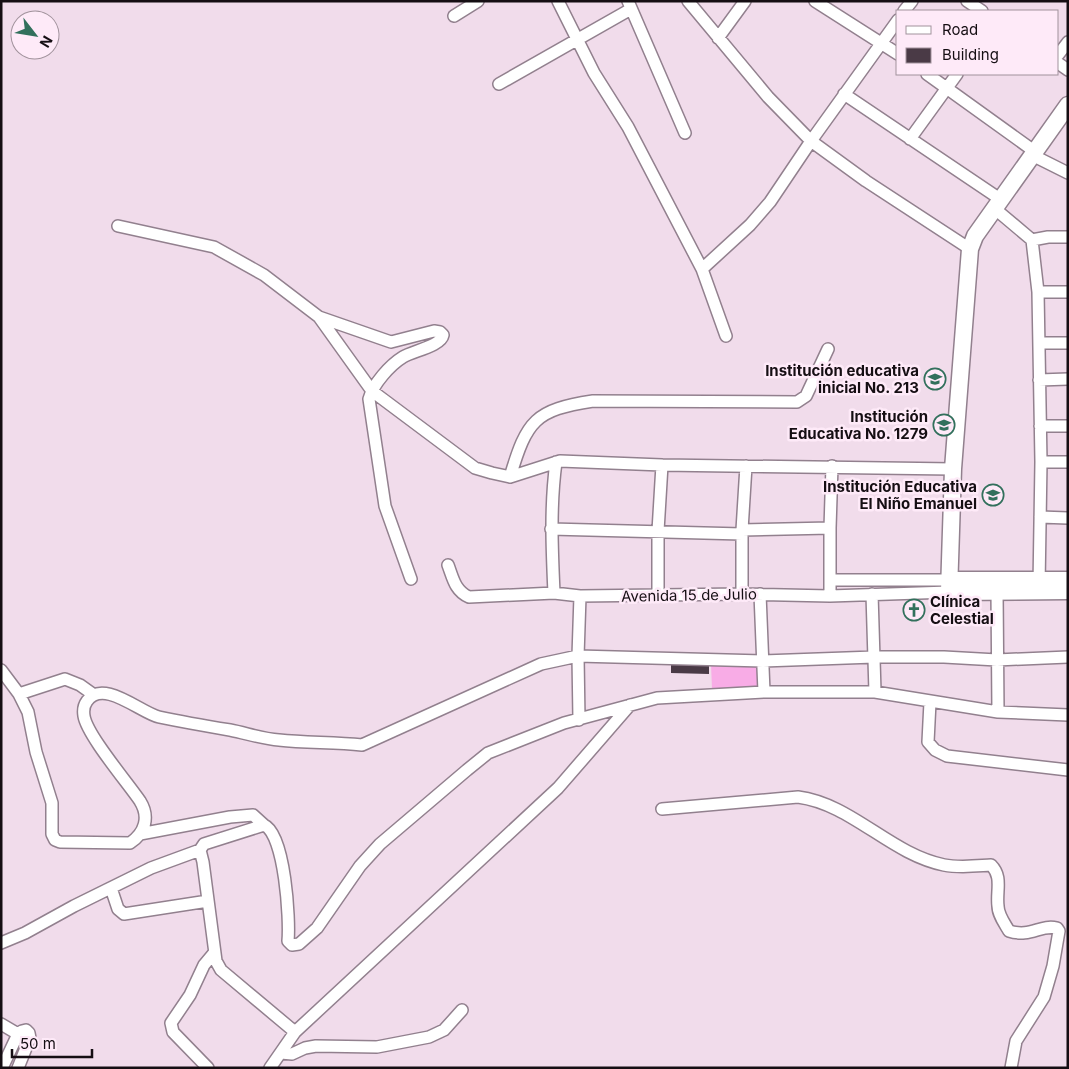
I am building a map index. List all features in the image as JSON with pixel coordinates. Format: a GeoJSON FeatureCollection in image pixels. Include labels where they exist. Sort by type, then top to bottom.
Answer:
{"type":"FeatureCollection","features":[{"type":"Feature","properties":{"kind":"street"},"geometry":{"type":"LineString","coordinates":[[454,16],[478,1]]}},
{"type":"Feature","properties":{"kind":"street"},"geometry":{"type":"LineString","coordinates":[[558,1],[594,73],[628,127],[702,269],[726,336]]}},
{"type":"Feature","properties":{"kind":"street"},"geometry":{"type":"LineString","coordinates":[[688,1],[768,97],[811,140],[866,181],[970,249]]}},
{"type":"Feature","properties":{"kind":"street"},"geometry":{"type":"LineString","coordinates":[[718,38],[745,1]]}},
{"type":"Feature","properties":{"kind":"street"},"geometry":{"type":"LineString","coordinates":[[967,1],[980,10]]}},
{"type":"Feature","properties":{"kind":"street"},"geometry":{"type":"LineString","coordinates":[[822,3],[896,53]]}},
{"type":"Feature","properties":{"kind":"street"},"geometry":{"type":"LineString","coordinates":[[499,84],[577,40],[630,5],[685,133]]}},
{"type":"Feature","properties":{"kind":"street"},"geometry":{"type":"LineString","coordinates":[[702,269],[750,225],[770,202],[811,140],[896,23]]}},
{"type":"Feature","properties":{"kind":"street"},"geometry":{"type":"LineString","coordinates":[[1059,54],[1068,42]]}},
{"type":"Feature","properties":{"kind":"street"},"geometry":{"type":"LineString","coordinates":[[928,75],[1033,153],[1068,173]]}},
{"type":"Feature","properties":{"kind":"street"},"geometry":{"type":"LineString","coordinates":[[910,138],[956,75]]}},
{"type":"Feature","properties":{"kind":"street"},"geometry":{"type":"LineString","coordinates":[[844,94],[910,138],[997,204],[1032,240],[1038,292],[1040,380],[1039,585]]}},
{"type":"Feature","properties":{"kind":"street"},"geometry":{"type":"LineString","coordinates":[[949,586],[953,468],[970,249],[975,236],[1068,106]]}},
{"type":"Feature","properties":{"kind":"street"},"geometry":{"type":"LineString","coordinates":[[118,226],[214,247],[264,275],[318,316],[372,391],[476,468],[492,473],[510,476],[560,461],[662,465],[953,468]]}},
{"type":"Feature","properties":{"kind":"street"},"geometry":{"type":"LineString","coordinates":[[1032,240],[1048,237],[1068,237]]}},
{"type":"Feature","properties":{"kind":"street"},"geometry":{"type":"LineString","coordinates":[[1038,292],[1068,292]]}},
{"type":"Feature","properties":{"kind":"street"},"geometry":{"type":"LineString","coordinates":[[318,316],[391,342],[434,331],[443,334],[443,339],[440,342],[398,360],[372,391],[369,403],[385,506],[411,578]]}},
{"type":"Feature","properties":{"kind":"street"},"geometry":{"type":"LineString","coordinates":[[1039,344],[1068,343]]}},
{"type":"Feature","properties":{"kind":"street"},"geometry":{"type":"LineString","coordinates":[[510,476],[522,440],[533,424],[541,416],[549,412],[570,405],[594,401],[797,402],[806,396],[828,349]]}},
{"type":"Feature","properties":{"kind":"street"},"geometry":{"type":"LineString","coordinates":[[1040,380],[1068,379]]}},
{"type":"Feature","properties":{"kind":"street"},"geometry":{"type":"LineString","coordinates":[[1040,426],[1068,426]]}},
{"type":"Feature","properties":{"kind":"street"},"geometry":{"type":"LineString","coordinates":[[554,593],[551,529],[552,495],[556,462]]}},
{"type":"Feature","properties":{"kind":"street"},"geometry":{"type":"LineString","coordinates":[[1041,462],[1068,462]]}},
{"type":"Feature","properties":{"kind":"street"},"geometry":{"type":"LineString","coordinates":[[658,596],[658,531],[662,465]]}},
{"type":"Feature","properties":{"kind":"street"},"geometry":{"type":"LineString","coordinates":[[742,594],[742,532],[746,466]]}},
{"type":"Feature","properties":{"kind":"street"},"geometry":{"type":"LineString","coordinates":[[830,596],[832,466]]}},
{"type":"Feature","properties":{"kind":"street"},"geometry":{"type":"LineString","coordinates":[[1040,517],[1068,518]]}},
{"type":"Feature","properties":{"kind":"street"},"geometry":{"type":"LineString","coordinates":[[551,529],[742,532],[830,528]]}},
{"type":"Feature","properties":{"kind":"street","name":"Avenida 15 de Julio"},"geometry":{"type":"LineString","coordinates":[[448,565],[457,590],[469,597],[554,593],[580,596],[760,594],[830,596],[872,594],[949,586],[997,592],[1068,580]]}},
{"type":"Feature","properties":{"kind":"street","name":"Avenida 15 de Julio"},"geometry":{"type":"LineString","coordinates":[[830,580],[949,586],[1039,585],[1068,591]]}},
{"type":"Feature","properties":{"kind":"street"},"geometry":{"type":"LineString","coordinates":[[997,592],[998,712]]}},
{"type":"Feature","properties":{"kind":"street"},"geometry":{"type":"LineString","coordinates":[[760,594],[764,692]]}},
{"type":"Feature","properties":{"kind":"street"},"geometry":{"type":"LineString","coordinates":[[872,594],[875,692]]}},
{"type":"Feature","properties":{"kind":"street"},"geometry":{"type":"LineString","coordinates":[[579,720],[578,656],[580,596]]}},
{"type":"Feature","properties":{"kind":"street"},"geometry":{"type":"LineString","coordinates":[[1,670],[19,694],[28,712],[36,752],[52,803],[53,838],[60,842],[130,843],[140,834],[146,822],[143,806],[94,738],[84,717],[86,702],[94,695],[104,693],[124,699],[154,715],[278,740],[339,742],[362,745],[541,664],[578,656],[763,661],[874,657],[944,657],[997,660],[1068,657]]}},
{"type":"Feature","properties":{"kind":"street"},"geometry":{"type":"LineString","coordinates":[[19,694],[65,679],[94,695]]}},
{"type":"Feature","properties":{"kind":"street"},"geometry":{"type":"LineString","coordinates":[[140,834],[253,815],[270,829],[277,844],[288,901],[288,941],[292,945],[298,944],[317,928],[360,866],[380,844],[488,753],[564,723],[657,698],[764,692],[875,692],[998,712],[1068,715]]}},
{"type":"Feature","properties":{"kind":"street"},"geometry":{"type":"LineString","coordinates":[[930,702],[928,742],[935,750],[947,756],[1068,770]]}},
{"type":"Feature","properties":{"kind":"street"},"geometry":{"type":"LineString","coordinates":[[270,1068],[296,1032],[558,788],[630,705]]}},
{"type":"Feature","properties":{"kind":"street"},"geometry":{"type":"LineString","coordinates":[[662,809],[798,797],[815,799],[838,810],[890,842],[919,856],[944,865],[969,867],[991,865],[996,870],[998,878],[998,908],[1009,931],[1024,934],[1052,927],[1057,928],[1059,931],[1053,966],[1044,997],[1016,1041],[1011,1068]]}},
{"type":"Feature","properties":{"kind":"street"},"geometry":{"type":"LineString","coordinates":[[1,943],[25,933],[74,906],[151,868],[200,850],[208,842],[264,826]]}},
{"type":"Feature","properties":{"kind":"street"},"geometry":{"type":"LineString","coordinates":[[200,850],[204,862],[216,961],[222,970],[296,1032]]}},
{"type":"Feature","properties":{"kind":"street"},"geometry":{"type":"LineString","coordinates":[[111,888],[118,909],[124,914],[208,900]]}},
{"type":"Feature","properties":{"kind":"street"},"geometry":{"type":"LineString","coordinates":[[208,1068],[173,1032],[171,1026],[190,995],[204,965],[214,953]]}},
{"type":"Feature","properties":{"kind":"street"},"geometry":{"type":"LineString","coordinates":[[281,1053],[292,1054],[305,1048],[316,1046],[377,1047],[429,1037],[444,1030],[462,1010]]}},
{"type":"Feature","properties":{"kind":"street"},"geometry":{"type":"LineString","coordinates":[[1,1024],[18,1034]]}},
{"type":"Feature","properties":{"kind":"street"},"geometry":{"type":"LineString","coordinates":[[2,1068],[18,1034],[24,1030],[30,1036],[18,1068]]}},
{"type":"Feature","properties":{"kind":"shaded area"},"geometry":{"type":"Polygon","coordinates":[[[711,664],[757,665],[758,690],[712,689],[711,664]]]}},
{"type":"Feature","properties":{"kind":"building"},"geometry":{"type":"Polygon","coordinates":[[[671,663],[709,663],[709,674],[671,673],[671,663]]]}},
{"type":"Feature","properties":{"kind":"place","name":"Institución educativa inicial No. 213"},"geometry":{"type":"Point","coordinates":[935,379]}},
{"type":"Feature","properties":{"kind":"place","name":"Institución Educativa No. 1279"},"geometry":{"type":"Point","coordinates":[944,425]}},
{"type":"Feature","properties":{"kind":"place","name":"Institución Educativa El Niño Emanuel"},"geometry":{"type":"Point","coordinates":[993,495]}},
{"type":"Feature","properties":{"kind":"place","name":"Clínica Celestial"},"geometry":{"type":"Point","coordinates":[914,610]}}]}
